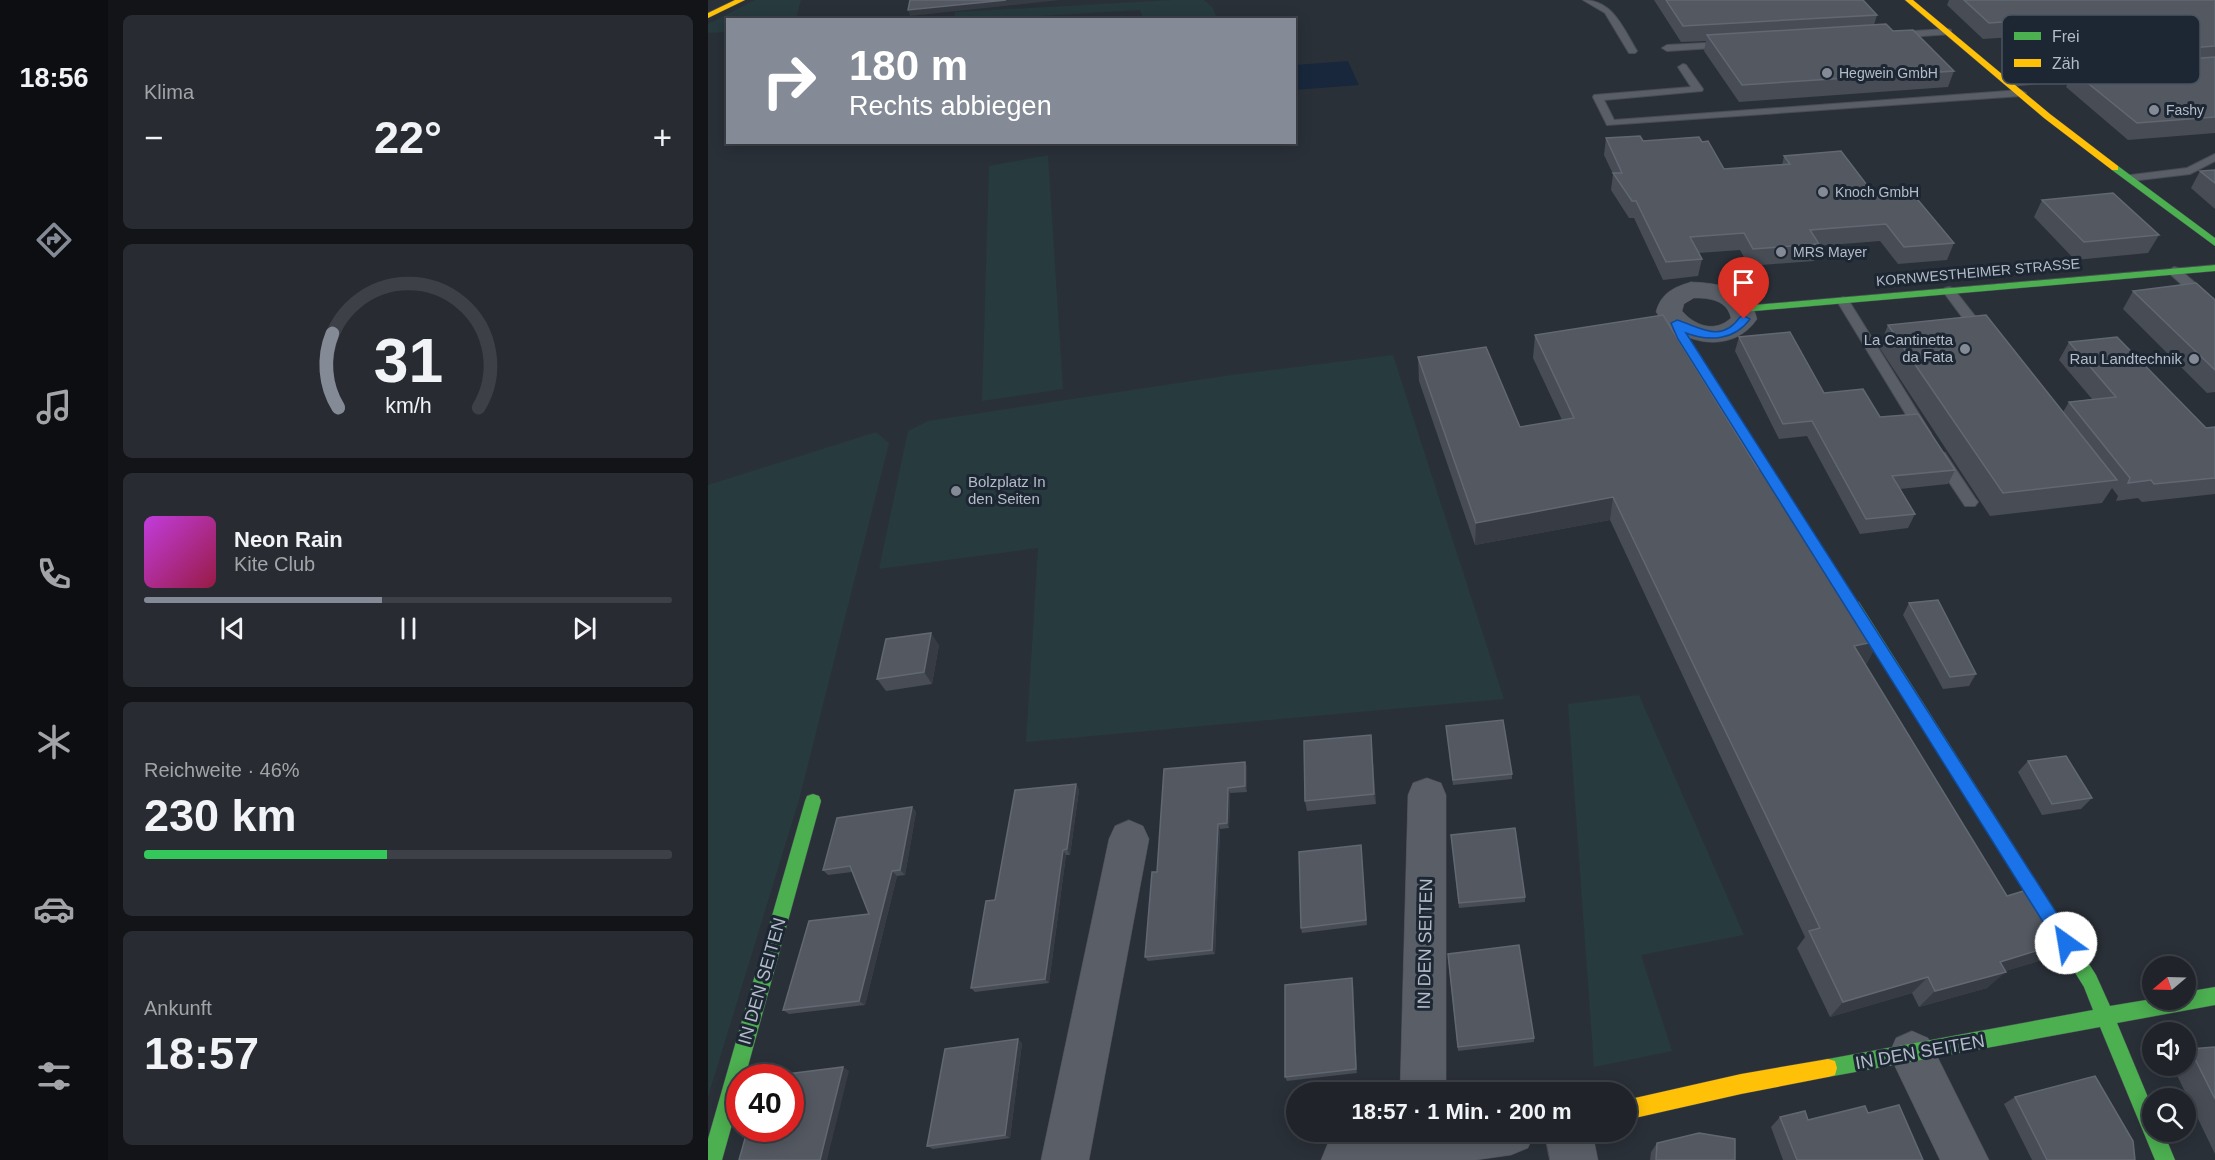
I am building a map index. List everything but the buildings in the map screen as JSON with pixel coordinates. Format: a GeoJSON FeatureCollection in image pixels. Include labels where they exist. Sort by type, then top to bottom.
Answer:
{"type":"FeatureCollection","features":[{"type":"Feature","properties":{"kind":"street"},"geometry":{"type":"LineString","coordinates":[[708,16],[741,0]]}},
{"type":"Feature","properties":{"kind":"street"},"geometry":{"type":"LineString","coordinates":[[1909,0],[2002,77]]}},
{"type":"Feature","properties":{"kind":"street"},"geometry":{"type":"LineString","coordinates":[[2010,84],[2047,116],[2215,243]]}},
{"type":"Feature","properties":{"kind":"street","name":"KORNWESTHEIMER STRASSE"},"geometry":{"type":"LineString","coordinates":[[1743,309],[2215,268]]}},
{"type":"Feature","properties":{"kind":"street"},"geometry":{"type":"LineString","coordinates":[[1677,323],[1692,332],[1709,335],[1725,333],[1738,328],[1744,319],[1743,309],[1736,300],[1723,293],[1691,290],[1678,295],[1670,302],[1669,312],[1677,323],[1683,339],[1798,518]]}},
{"type":"Feature","properties":{"kind":"street"},"geometry":{"type":"LineString","coordinates":[[1849,598],[2090,981],[2165,1160]]}},
{"type":"Feature","properties":{"kind":"street","name":"IN DEN SEITEN"},"geometry":{"type":"LineString","coordinates":[[1423,1082],[1427,795]]}},
{"type":"Feature","properties":{"kind":"street","name":"IN DEN SEITEN"},"geometry":{"type":"LineString","coordinates":[[711,1160],[813,801]]}},
{"type":"Feature","properties":{"kind":"street"},"geometry":{"type":"LineString","coordinates":[[1065,1160],[1129,839]]}},
{"type":"Feature","properties":{"kind":"street","name":"IN DEN SEITEN"},"geometry":{"type":"LineString","coordinates":[[1637,1108],[1741,1084],[2215,996]]}},
{"type":"Feature","properties":{"kind":"street"},"geometry":{"type":"LineString","coordinates":[[1912,1054],[1965,1160]]}},
{"type":"Feature","properties":{"kind":"street"},"geometry":{"type":"LineString","coordinates":[[1345,1160],[1408,1142]]}},
{"type":"Feature","properties":{"kind":"street"},"geometry":{"type":"LineString","coordinates":[[1570,1142],[1574,1160]]}},
{"type":"Feature","properties":{"kind":"lane"},"geometry":{"type":"LineString","coordinates":[[1587,0],[1608,11],[1632,51]]}},
{"type":"Feature","properties":{"kind":"lane"},"geometry":{"type":"LineString","coordinates":[[1888,36],[1948,32]]}},
{"type":"Feature","properties":{"kind":"lane"},"geometry":{"type":"LineString","coordinates":[[1667,48],[1737,44]]}},
{"type":"Feature","properties":{"kind":"lane"},"geometry":{"type":"LineString","coordinates":[[1683,67],[1698,89],[1598,96],[1611,123],[2020,93]]}},
{"type":"Feature","properties":{"kind":"lane"},"geometry":{"type":"LineString","coordinates":[[2131,178],[2190,171],[2215,157]]}},
{"type":"Feature","properties":{"kind":"lane"},"geometry":{"type":"LineString","coordinates":[[2174,272],[2215,307]]}},
{"type":"Feature","properties":{"kind":"lane"},"geometry":{"type":"LineString","coordinates":[[1949,291],[1992,347]]}},
{"type":"Feature","properties":{"kind":"lane"},"geometry":{"type":"LineString","coordinates":[[1843,301],[1892,383],[1970,502]]}},
{"type":"Feature","properties":{"kind":"green space"},"geometry":{"type":"Polygon","coordinates":[[[755,0],[801,0],[796,18],[726,18],[726,32],[708,33],[708,24],[755,0]]]}},
{"type":"Feature","properties":{"kind":"green space"},"geometry":{"type":"Polygon","coordinates":[[[1204,0],[1213,8],[1217,18],[1143,18],[1140,10],[1007,18],[954,18],[955,12],[1204,0]]]}},
{"type":"Feature","properties":{"kind":"green space"},"geometry":{"type":"Polygon","coordinates":[[[1048,155],[1063,389],[982,401],[989,166],[1048,155]]]}},
{"type":"Feature","properties":{"kind":"green space"},"geometry":{"type":"Polygon","coordinates":[[[1393,355],[1504,699],[1026,742],[1038,548],[879,569],[908,431],[928,421],[1224,376],[1393,355]]]}},
{"type":"Feature","properties":{"kind":"green space"},"geometry":{"type":"Polygon","coordinates":[[[876,432],[889,443],[799,800],[708,1097],[708,485],[876,432]]]}},
{"type":"Feature","properties":{"kind":"green space"},"geometry":{"type":"Polygon","coordinates":[[[1639,695],[1744,935],[1641,955],[1672,1051],[1594,1067],[1568,704],[1639,695]]]}},
{"type":"Feature","properties":{"kind":"water"},"geometry":{"type":"Polygon","coordinates":[[[1348,61],[1359,85],[1296,90],[1296,65],[1348,61]]]}},
{"type":"Feature","properties":{"kind":"traffic: fast"},"geometry":{"type":"LineString","coordinates":[[2115,168],[2215,243]]}},
{"type":"Feature","properties":{"kind":"traffic: fast"},"geometry":{"type":"LineString","coordinates":[[1743,309],[2215,268]]}},
{"type":"Feature","properties":{"kind":"traffic: fast"},"geometry":{"type":"LineString","coordinates":[[1854,606],[2090,981],[2165,1160]]}},
{"type":"Feature","properties":{"kind":"traffic: fast"},"geometry":{"type":"LineString","coordinates":[[712,1160],[813,801]]}},
{"type":"Feature","properties":{"kind":"traffic: fast"},"geometry":{"type":"LineString","coordinates":[[1828,1068],[2215,996]]}},
{"type":"Feature","properties":{"kind":"traffic: slow"},"geometry":{"type":"LineString","coordinates":[[708,16],[741,0]]}},
{"type":"Feature","properties":{"kind":"traffic: slow"},"geometry":{"type":"LineString","coordinates":[[1909,0],[2002,78]]}},
{"type":"Feature","properties":{"kind":"traffic: slow"},"geometry":{"type":"LineString","coordinates":[[2009,84],[2115,168]]}},
{"type":"Feature","properties":{"kind":"traffic: slow"},"geometry":{"type":"LineString","coordinates":[[1676,323],[1683,339],[1789,504]]}},
{"type":"Feature","properties":{"kind":"traffic: slow"},"geometry":{"type":"LineString","coordinates":[[1637,1108],[1741,1084],[1828,1068]]}},
{"type":"Feature","properties":{"kind":"place","name":"Hegwein GmbH"},"geometry":{"type":"Point","coordinates":[1827,73]}},
{"type":"Feature","properties":{"kind":"place","name":"Fashy"},"geometry":{"type":"Point","coordinates":[2154,110]}},
{"type":"Feature","properties":{"kind":"place","name":"Knoch GmbH"},"geometry":{"type":"Point","coordinates":[1823,192]}},
{"type":"Feature","properties":{"kind":"place","name":"MRS Mayer"},"geometry":{"type":"Point","coordinates":[1781,252]}},
{"type":"Feature","properties":{"kind":"place","name":"La Cantinetta da Fata"},"geometry":{"type":"Point","coordinates":[1965,349]}},
{"type":"Feature","properties":{"kind":"place","name":"Rau Landtechnik"},"geometry":{"type":"Point","coordinates":[2194,359]}},
{"type":"Feature","properties":{"kind":"place","name":"Bolzplatz In den Seiten"},"geometry":{"type":"Point","coordinates":[956,491]}},
{"type":"Feature","properties":{"kind":"route"},"geometry":{"type":"LineString","coordinates":[[1744,319],[1738,328],[1725,333],[1709,335],[1692,332],[1677,323],[1683,339],[2066,943]]}}]}
